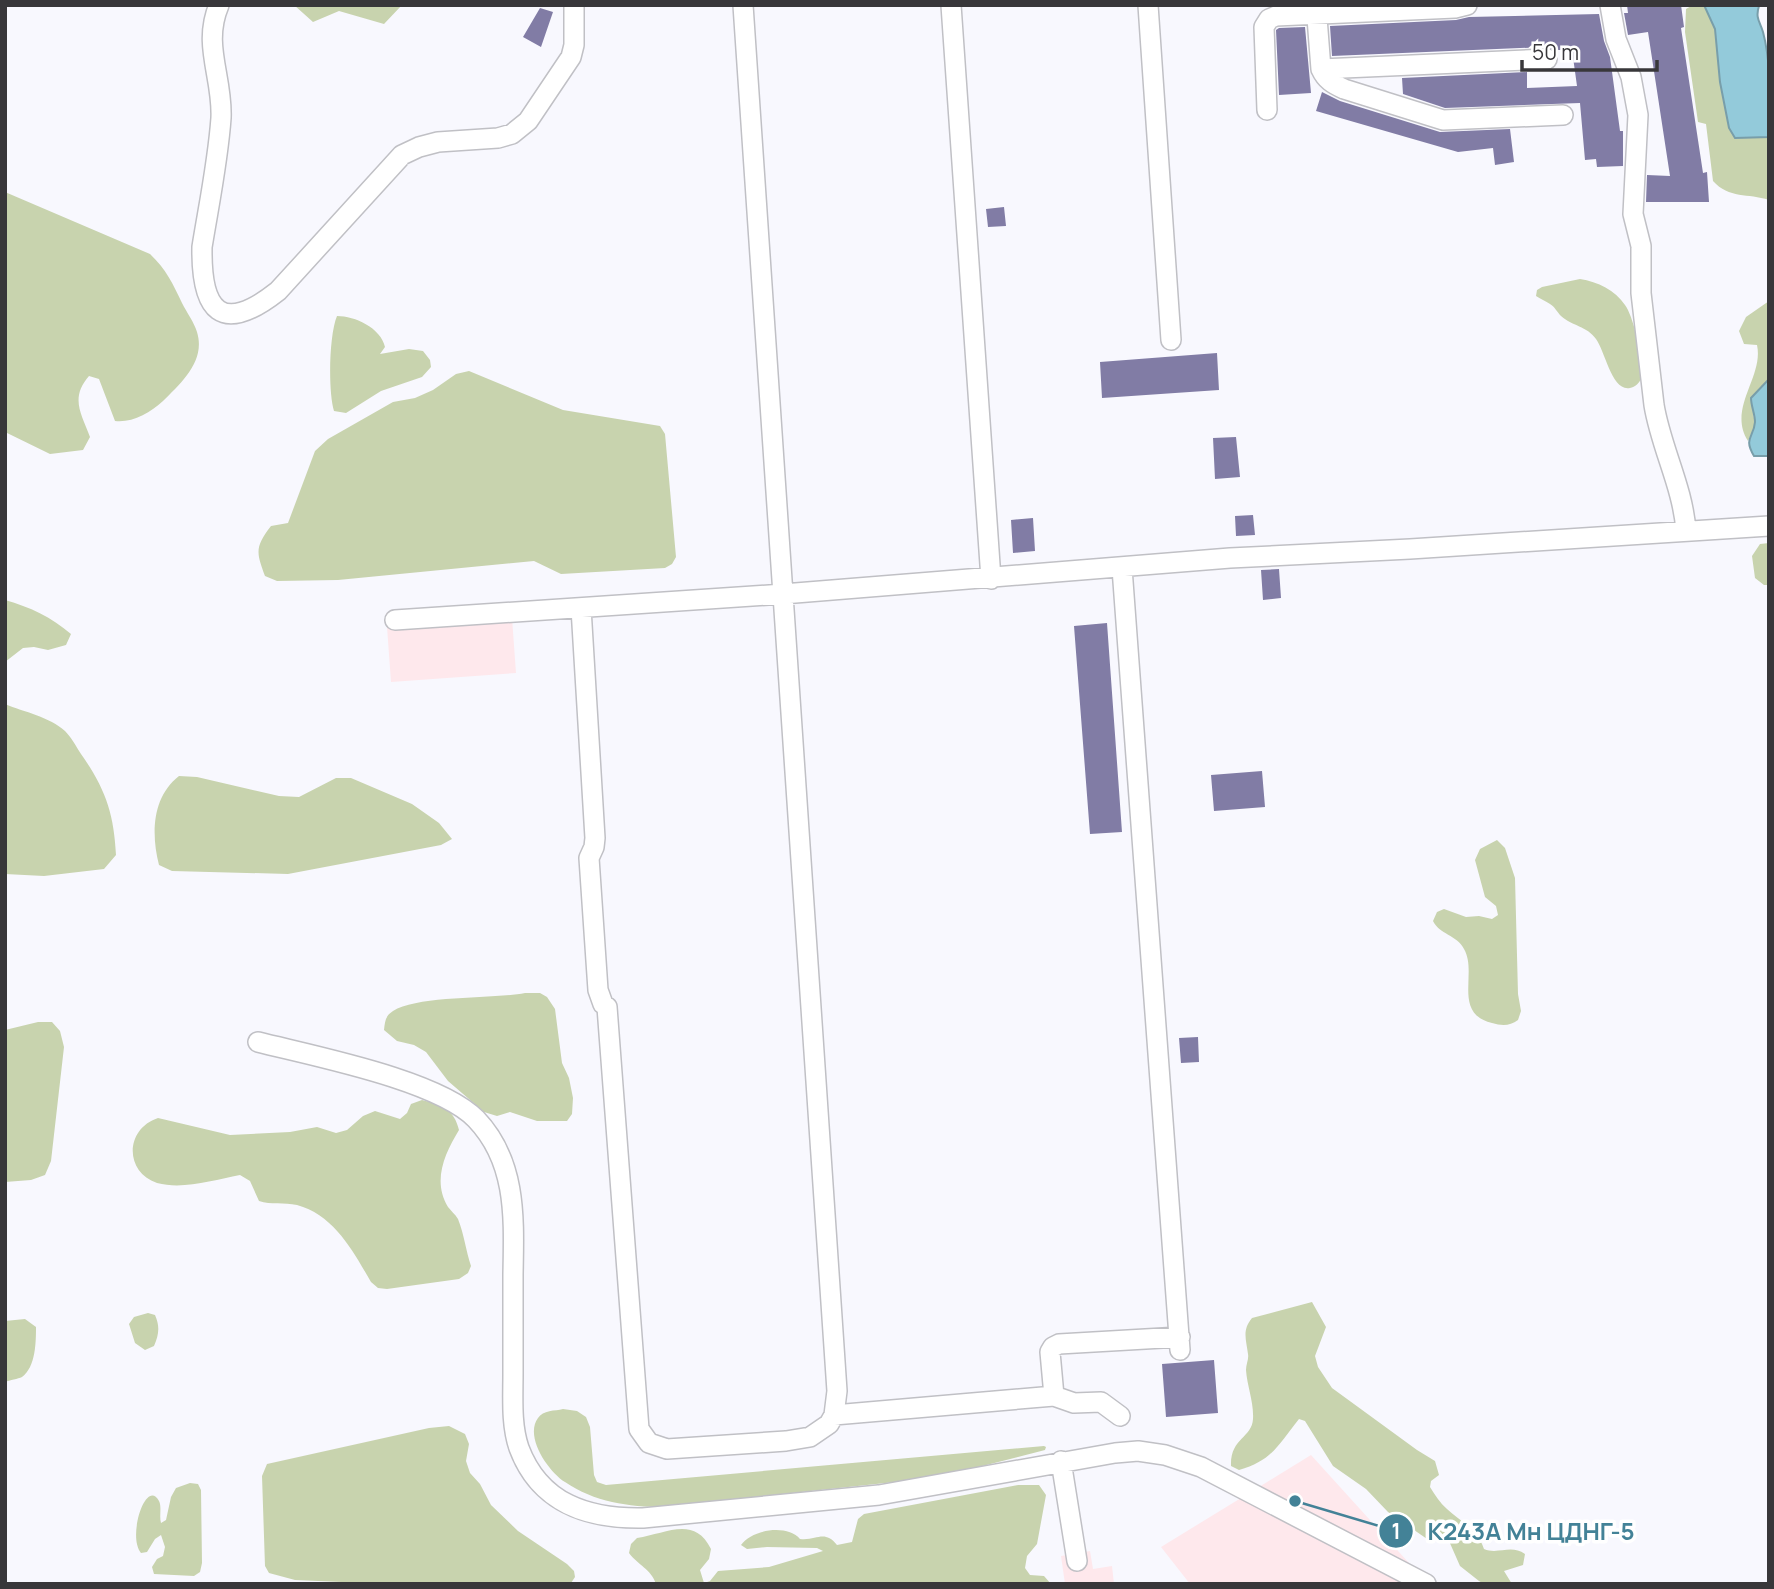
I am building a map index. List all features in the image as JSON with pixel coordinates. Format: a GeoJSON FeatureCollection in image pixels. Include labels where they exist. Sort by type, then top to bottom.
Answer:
{"type":"FeatureCollection","features":[{"type":"Feature","properties":{"kind":"lane"},"geometry":{"type":"LineString","coordinates":[[219,5],[211,45],[220,93],[221,116],[202,262],[206,293],[211,304],[220,311],[231,314],[244,313],[260,305],[278,290],[402,155],[438,142],[498,138],[512,134],[528,121],[571,57],[574,44],[574,5]]}},
{"type":"Feature","properties":{"kind":"lane"},"geometry":{"type":"LineString","coordinates":[[581,608],[594,838],[594,847],[589,858],[598,990],[603,1004],[607,1007],[639,1429],[649,1443],[667,1449],[810,1437],[829,1424],[834,1415],[837,1391],[743,5]]}},
{"type":"Feature","properties":{"kind":"lane"},"geometry":{"type":"LineString","coordinates":[[951,5],[991,579]]}},
{"type":"Feature","properties":{"kind":"lane"},"geometry":{"type":"LineString","coordinates":[[1148,5],[1171,340]]}},
{"type":"Feature","properties":{"kind":"lane"},"geometry":{"type":"LineString","coordinates":[[1267,110],[1264,27],[1266,22],[1276,16],[1316,10],[1455,8],[1467,5]]}},
{"type":"Feature","properties":{"kind":"lane"},"geometry":{"type":"LineString","coordinates":[[1610,5],[1616,39],[1631,78],[1638,115],[1633,214],[1641,246],[1641,293],[1654,405],[1657,423],[1681,496],[1686,531]]}},
{"type":"Feature","properties":{"kind":"lane"},"geometry":{"type":"LineString","coordinates":[[1316,10],[1321,69],[1332,83],[1344,89],[1443,120],[1563,115]]}},
{"type":"Feature","properties":{"kind":"lane"},"geometry":{"type":"LineString","coordinates":[[1321,69],[1548,59]]}},
{"type":"Feature","properties":{"kind":"lane"},"geometry":{"type":"LineString","coordinates":[[395,620],[991,579],[1230,558],[1769,526]]}},
{"type":"Feature","properties":{"kind":"lane"},"geometry":{"type":"LineString","coordinates":[[1054,1396],[1050,1353],[1053,1347],[1059,1344],[1180,1344],[1122,568]]}},
{"type":"Feature","properties":{"kind":"lane"},"geometry":{"type":"LineString","coordinates":[[258,1042],[347,1064],[424,1088],[452,1100],[475,1118],[491,1138],[502,1157],[509,1179],[514,1216],[513,1391],[518,1446],[536,1479],[568,1505],[612,1518],[643,1518],[878,1495],[1061,1461],[1138,1451],[1165,1455],[1201,1467],[1426,1584]]}},
{"type":"Feature","properties":{"kind":"lane"},"geometry":{"type":"LineString","coordinates":[[834,1415],[1054,1396],[1066,1402],[1101,1402],[1120,1416]]}},
{"type":"Feature","properties":{"kind":"lane"},"geometry":{"type":"LineString","coordinates":[[1061,1461],[1077,1561]]}},
{"type":"Feature","properties":{"kind":"shaded area"},"geometry":{"type":"Polygon","coordinates":[[[511,604],[516,673],[391,682],[386,613],[511,604]]]}},
{"type":"Feature","properties":{"kind":"shaded area"},"geometry":{"type":"Polygon","coordinates":[[[1311,1455],[1428,1584],[1190,1584],[1161,1547],[1311,1455]]]}},
{"type":"Feature","properties":{"kind":"shaded area"},"geometry":{"type":"Polygon","coordinates":[[[1090,1551],[1093,1569],[1112,1566],[1114,1584],[1065,1584],[1061,1556],[1090,1551]]]}},
{"type":"Feature","properties":{"kind":"green space"},"geometry":{"type":"Polygon","coordinates":[[[294,5],[402,5],[384,24],[339,11],[313,22],[294,5]]]}},
{"type":"Feature","properties":{"kind":"green space"},"geometry":{"type":"Polygon","coordinates":[[[1693,5],[1704,5],[1715,28],[1720,82],[1729,128],[1735,138],[1769,137],[1769,200],[1726,191],[1713,181],[1706,124],[1698,122],[1685,32],[1686,9],[1693,5]]]}},
{"type":"Feature","properties":{"kind":"green space"},"geometry":{"type":"Polygon","coordinates":[[[5,192],[150,254],[169,277],[197,332],[198,352],[190,371],[163,401],[140,416],[115,421],[99,379],[89,376],[83,384],[79,399],[90,437],[83,450],[50,454],[5,432],[5,192]]]}},
{"type":"Feature","properties":{"kind":"green space"},"geometry":{"type":"Polygon","coordinates":[[[1580,279],[1611,291],[1628,311],[1635,329],[1642,371],[1641,378],[1634,387],[1624,388],[1618,384],[1592,335],[1565,319],[1552,305],[1536,296],[1537,290],[1542,287],[1580,279]]]}},
{"type":"Feature","properties":{"kind":"green space"},"geometry":{"type":"Polygon","coordinates":[[[1769,301],[1769,379],[1751,398],[1755,425],[1748,441],[1743,429],[1743,405],[1758,357],[1757,345],[1744,344],[1739,331],[1746,317],[1769,301]]]}},
{"type":"Feature","properties":{"kind":"green space"},"geometry":{"type":"Polygon","coordinates":[[[337,316],[352,318],[373,329],[383,340],[385,347],[380,354],[409,349],[423,351],[430,360],[431,367],[422,377],[381,391],[346,413],[334,411],[330,363],[337,316]]]}},
{"type":"Feature","properties":{"kind":"green space"},"geometry":{"type":"Polygon","coordinates":[[[469,371],[563,410],[660,426],[665,434],[676,557],[672,564],[665,568],[561,574],[534,561],[338,580],[277,581],[265,576],[259,555],[262,539],[271,526],[288,523],[315,451],[328,439],[393,402],[415,398],[433,390],[456,374],[469,371]]]}},
{"type":"Feature","properties":{"kind":"green space"},"geometry":{"type":"Polygon","coordinates":[[[1769,543],[1769,585],[1764,585],[1755,578],[1752,556],[1760,544],[1769,543]]]}},
{"type":"Feature","properties":{"kind":"green space"},"geometry":{"type":"Polygon","coordinates":[[[5,600],[56,622],[71,634],[66,645],[48,650],[23,648],[5,662],[5,600]]]}},
{"type":"Feature","properties":{"kind":"green space"},"geometry":{"type":"Polygon","coordinates":[[[5,704],[59,726],[89,766],[107,802],[113,826],[116,855],[104,869],[44,876],[5,874],[5,704]]]}},
{"type":"Feature","properties":{"kind":"green space"},"geometry":{"type":"Polygon","coordinates":[[[179,776],[197,777],[279,796],[299,797],[336,778],[351,778],[412,804],[439,823],[452,839],[441,845],[288,874],[172,871],[159,865],[155,829],[163,794],[179,776]]]}},
{"type":"Feature","properties":{"kind":"green space"},"geometry":{"type":"Polygon","coordinates":[[[1497,840],[1505,848],[1515,878],[1518,994],[1521,1011],[1518,1020],[1506,1025],[1480,1018],[1473,1011],[1469,1002],[1469,969],[1464,949],[1433,921],[1437,912],[1444,909],[1466,917],[1492,919],[1498,915],[1496,906],[1485,897],[1475,860],[1480,849],[1497,840]]]}},
{"type":"Feature","properties":{"kind":"green space"},"geometry":{"type":"Polygon","coordinates":[[[540,993],[547,997],[555,1009],[562,1063],[569,1078],[573,1098],[572,1114],[567,1121],[537,1121],[510,1112],[497,1116],[484,1112],[448,1081],[426,1052],[414,1045],[397,1041],[384,1030],[386,1019],[393,1011],[420,1002],[540,993]]]}},
{"type":"Feature","properties":{"kind":"green space"},"geometry":{"type":"Polygon","coordinates":[[[38,1022],[52,1022],[60,1031],[64,1047],[51,1161],[45,1175],[31,1180],[5,1182],[5,1030],[38,1022]]]}},
{"type":"Feature","properties":{"kind":"green space"},"geometry":{"type":"Polygon","coordinates":[[[422,1100],[446,1109],[454,1117],[459,1130],[442,1167],[441,1187],[448,1207],[458,1219],[471,1266],[468,1273],[459,1279],[378,1288],[371,1282],[341,1236],[322,1217],[310,1210],[292,1204],[259,1201],[250,1181],[240,1175],[188,1185],[157,1183],[146,1178],[134,1160],[134,1140],[139,1131],[158,1118],[230,1135],[290,1132],[317,1127],[336,1133],[347,1130],[363,1116],[375,1111],[400,1119],[411,1104],[422,1100]]]}},
{"type":"Feature","properties":{"kind":"green space"},"geometry":{"type":"Polygon","coordinates":[[[1312,1302],[1326,1327],[1315,1356],[1318,1367],[1332,1388],[1435,1461],[1439,1475],[1431,1481],[1430,1487],[1444,1507],[1473,1531],[1484,1549],[1515,1550],[1525,1554],[1523,1565],[1504,1571],[1512,1584],[1484,1584],[1460,1566],[1449,1541],[1430,1541],[1388,1512],[1366,1489],[1333,1466],[1305,1421],[1299,1419],[1274,1450],[1259,1462],[1239,1470],[1231,1466],[1234,1450],[1249,1430],[1253,1419],[1246,1370],[1246,1335],[1249,1322],[1252,1318],[1312,1302]]]}},
{"type":"Feature","properties":{"kind":"green space"},"geometry":{"type":"Polygon","coordinates":[[[148,1313],[155,1315],[158,1330],[154,1346],[145,1350],[135,1343],[129,1324],[134,1317],[148,1313]]]}},
{"type":"Feature","properties":{"kind":"green space"},"geometry":{"type":"Polygon","coordinates":[[[25,1319],[36,1327],[33,1360],[22,1377],[5,1382],[5,1321],[25,1319]]]}},
{"type":"Feature","properties":{"kind":"green space"},"geometry":{"type":"Polygon","coordinates":[[[563,1409],[577,1411],[586,1417],[590,1427],[594,1475],[597,1482],[606,1485],[1046,1447],[1045,1450],[959,1472],[904,1481],[663,1507],[637,1506],[600,1499],[576,1489],[552,1470],[536,1444],[534,1426],[543,1414],[563,1409]]]}},
{"type":"Feature","properties":{"kind":"green space"},"geometry":{"type":"Polygon","coordinates":[[[449,1426],[465,1434],[469,1444],[466,1461],[470,1473],[480,1484],[491,1505],[518,1531],[567,1564],[574,1571],[575,1577],[571,1583],[388,1584],[295,1580],[269,1573],[265,1566],[262,1476],[267,1464],[429,1428],[449,1426]]]}},
{"type":"Feature","properties":{"kind":"green space"},"geometry":{"type":"Polygon","coordinates":[[[190,1483],[198,1484],[201,1490],[200,1572],[194,1576],[154,1574],[152,1567],[157,1559],[163,1556],[165,1547],[161,1535],[147,1552],[141,1553],[136,1535],[140,1512],[149,1497],[154,1496],[160,1503],[161,1523],[166,1520],[176,1488],[190,1483]]]}},
{"type":"Feature","properties":{"kind":"green space"},"geometry":{"type":"Polygon","coordinates":[[[1018,1485],[1039,1485],[1046,1495],[1037,1544],[1027,1556],[1025,1568],[1030,1575],[1044,1576],[1051,1584],[656,1584],[651,1575],[629,1553],[631,1544],[637,1538],[678,1529],[696,1532],[711,1549],[709,1559],[700,1570],[704,1583],[710,1581],[718,1571],[769,1567],[823,1551],[817,1548],[747,1549],[741,1545],[761,1532],[787,1531],[800,1539],[824,1537],[837,1545],[852,1542],[858,1519],[864,1514],[1018,1485]]]}},
{"type":"Feature","properties":{"kind":"water"},"geometry":{"type":"Polygon","coordinates":[[[1704,5],[1759,6],[1758,17],[1766,45],[1769,71],[1769,137],[1735,138],[1729,128],[1720,82],[1715,29],[1704,5]]]}},
{"type":"Feature","properties":{"kind":"water"},"geometry":{"type":"Polygon","coordinates":[[[1769,379],[1769,456],[1754,456],[1749,445],[1755,422],[1751,398],[1769,379]]]}},
{"type":"Feature","properties":{"kind":"building"},"geometry":{"type":"Polygon","coordinates":[[[1627,5],[1681,5],[1684,27],[1681,28],[1703,173],[1707,172],[1709,202],[1646,202],[1647,175],[1670,176],[1648,32],[1628,35],[1624,13],[1628,13],[1627,5]]]}},
{"type":"Feature","properties":{"kind":"building"},"geometry":{"type":"Polygon","coordinates":[[[540,8],[553,12],[541,47],[523,37],[540,8]]]}},
{"type":"Feature","properties":{"kind":"building"},"geometry":{"type":"Polygon","coordinates":[[[1599,14],[1610,57],[1620,131],[1623,131],[1623,166],[1597,167],[1596,159],[1585,160],[1580,103],[1445,108],[1403,94],[1402,78],[1527,72],[1527,88],[1577,86],[1572,50],[1546,47],[1332,56],[1330,26],[1456,20],[1469,17],[1599,14]]]}},
{"type":"Feature","properties":{"kind":"building"},"geometry":{"type":"Polygon","coordinates":[[[1305,27],[1311,93],[1279,95],[1276,30],[1305,27]]]}},
{"type":"Feature","properties":{"kind":"building"},"geometry":{"type":"Polygon","coordinates":[[[1322,92],[1340,101],[1440,132],[1510,129],[1514,162],[1495,165],[1493,148],[1458,152],[1316,111],[1322,92]]]}},
{"type":"Feature","properties":{"kind":"building"},"geometry":{"type":"Polygon","coordinates":[[[1004,207],[1006,226],[988,227],[986,209],[1004,207]]]}},
{"type":"Feature","properties":{"kind":"building"},"geometry":{"type":"Polygon","coordinates":[[[1217,353],[1219,390],[1102,398],[1100,362],[1217,353]]]}},
{"type":"Feature","properties":{"kind":"building"},"geometry":{"type":"Polygon","coordinates":[[[1236,437],[1240,477],[1215,479],[1213,438],[1236,437]]]}},
{"type":"Feature","properties":{"kind":"building"},"geometry":{"type":"Polygon","coordinates":[[[1253,515],[1255,535],[1236,536],[1235,516],[1253,515]]]}},
{"type":"Feature","properties":{"kind":"building"},"geometry":{"type":"Polygon","coordinates":[[[1033,518],[1035,551],[1013,553],[1011,520],[1033,518]]]}},
{"type":"Feature","properties":{"kind":"building"},"geometry":{"type":"Polygon","coordinates":[[[1279,569],[1281,598],[1263,600],[1261,570],[1279,569]]]}},
{"type":"Feature","properties":{"kind":"building"},"geometry":{"type":"Polygon","coordinates":[[[1107,623],[1122,832],[1090,834],[1074,626],[1107,623]]]}},
{"type":"Feature","properties":{"kind":"building"},"geometry":{"type":"Polygon","coordinates":[[[1262,771],[1265,807],[1214,811],[1211,775],[1262,771]]]}},
{"type":"Feature","properties":{"kind":"building"},"geometry":{"type":"Polygon","coordinates":[[[1198,1037],[1199,1062],[1181,1063],[1179,1038],[1198,1037]]]}},
{"type":"Feature","properties":{"kind":"building"},"geometry":{"type":"Polygon","coordinates":[[[1214,1360],[1218,1413],[1166,1417],[1162,1364],[1214,1360]]]}},
{"type":"Feature","properties":{"kind":"place","name":"К243А Мн ЦДНГ-5"},"geometry":{"type":"Point","coordinates":[1295,1501]}}]}
